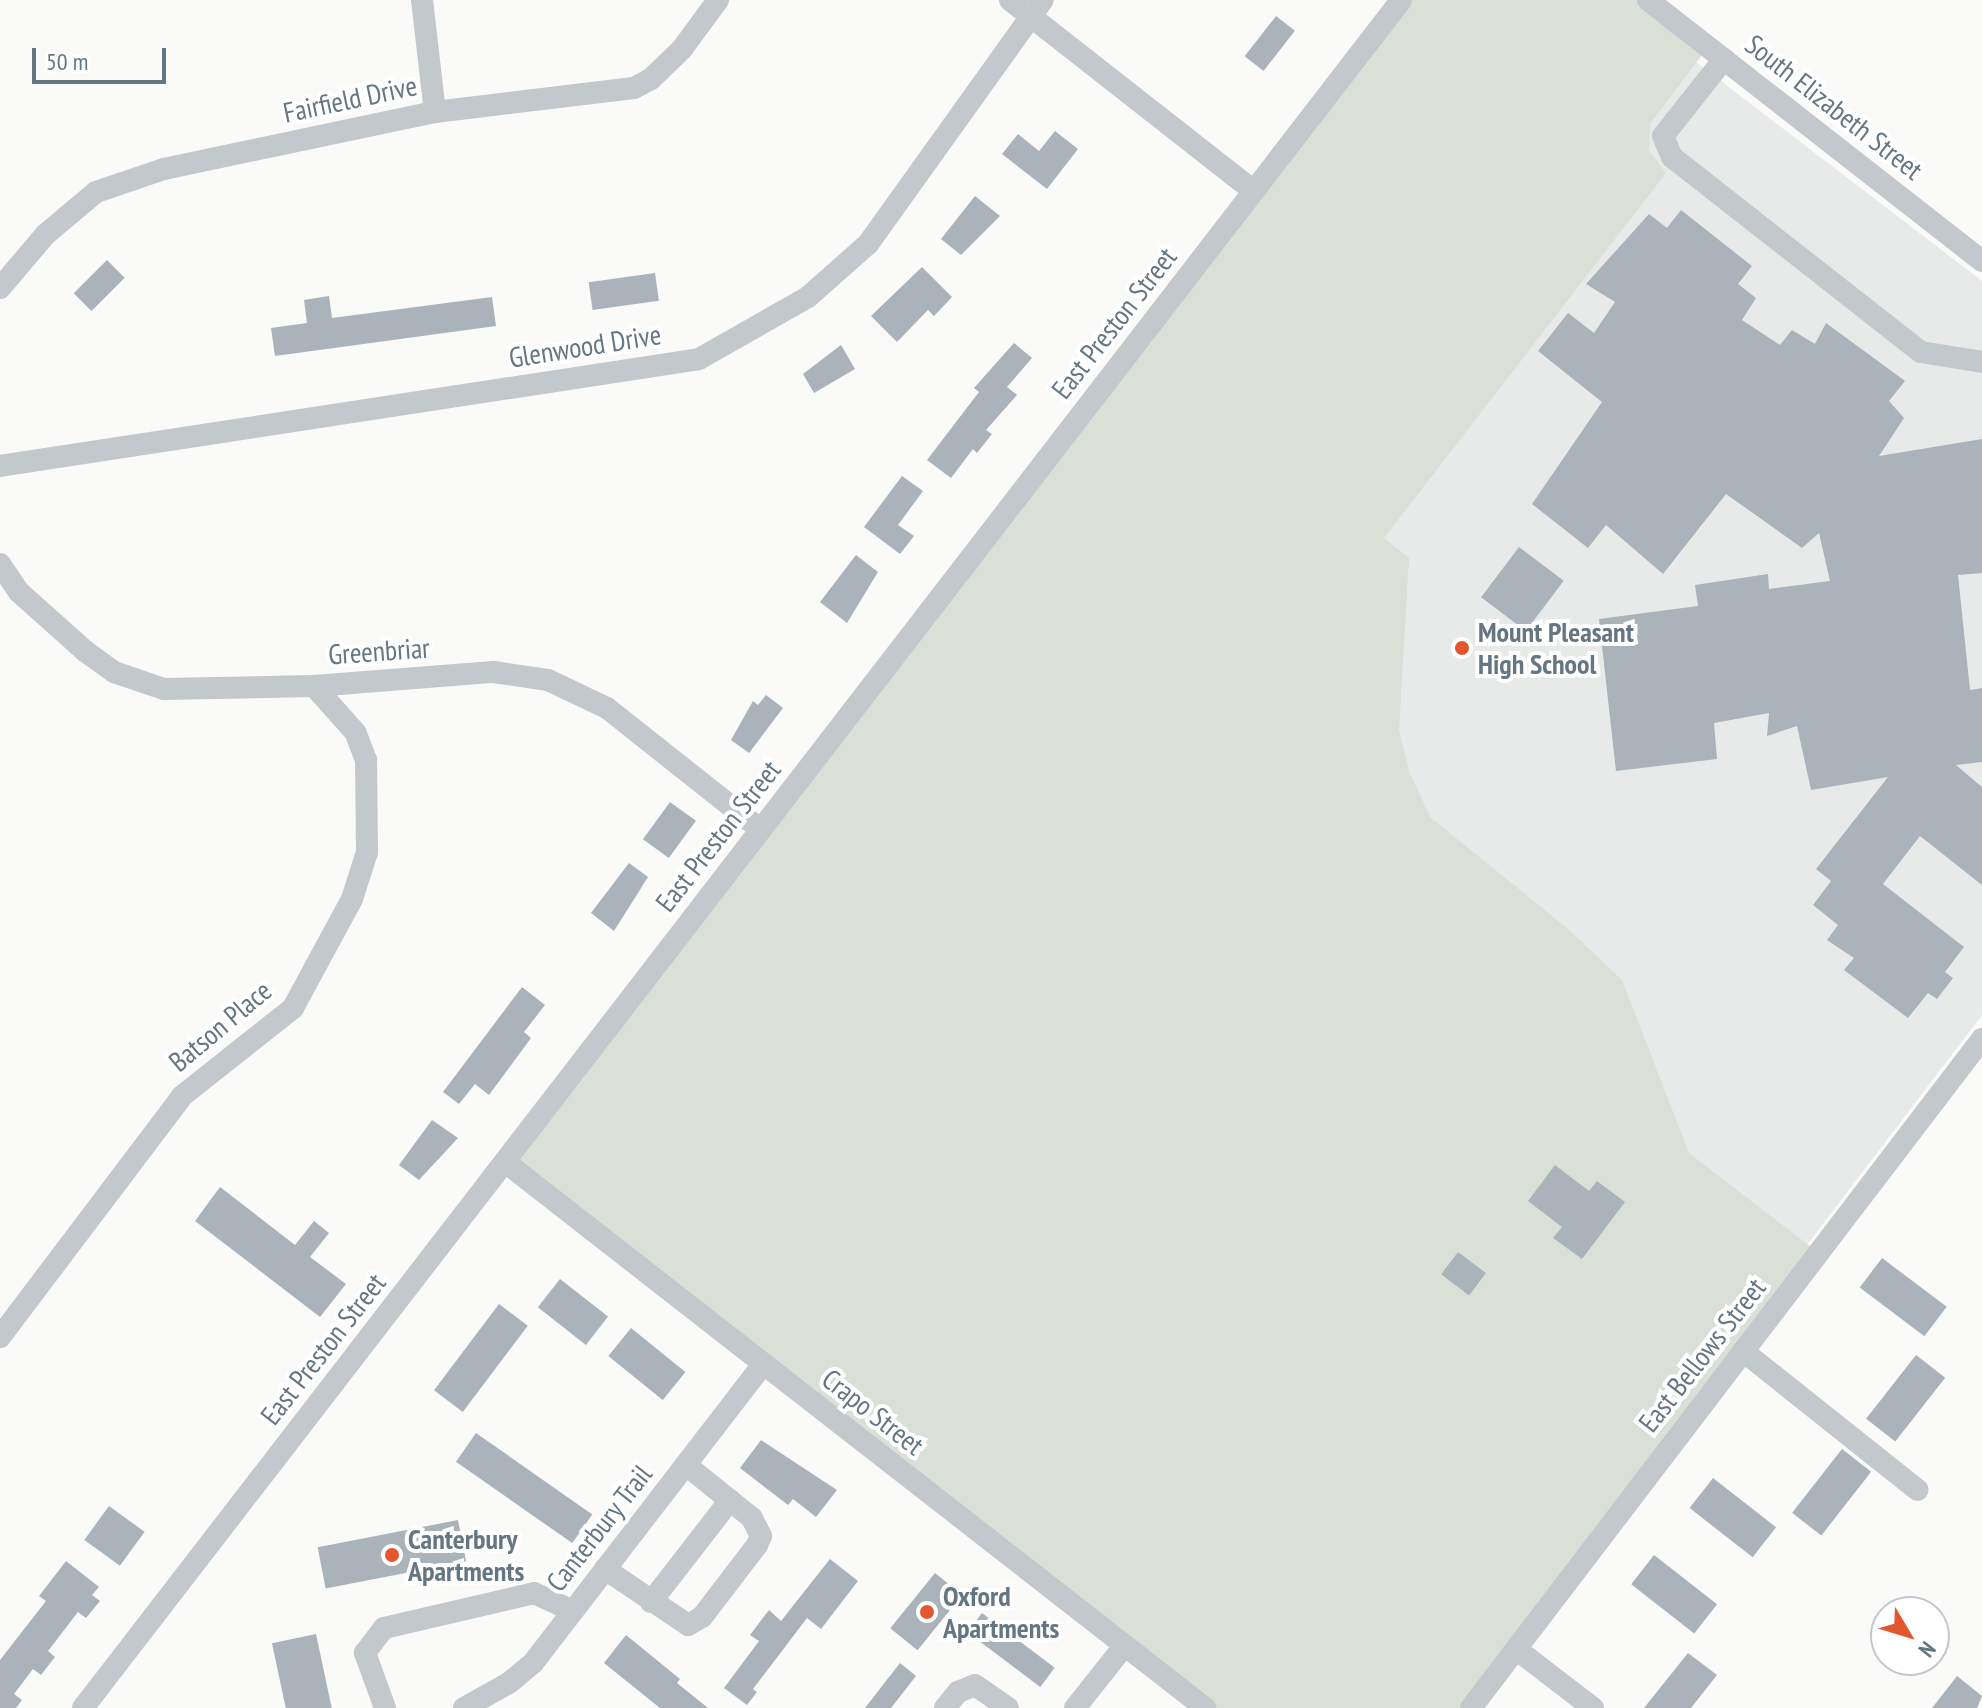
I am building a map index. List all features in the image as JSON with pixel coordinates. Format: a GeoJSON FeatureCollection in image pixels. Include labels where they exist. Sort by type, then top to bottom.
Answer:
{"type":"FeatureCollection","features":[{"type":"Feature","properties":{"kind":"street"},"geometry":{"type":"LineString","coordinates":[[422,0],[435,112]]}},
{"type":"Feature","properties":{"kind":"street","name":"Fairfield Drive"},"geometry":{"type":"LineString","coordinates":[[0,288],[46,234],[96,192],[164,169],[435,112],[634,88],[651,79],[682,49],[718,0]]}},
{"type":"Feature","properties":{"kind":"street"},"geometry":{"type":"LineString","coordinates":[[1010,0],[1037,8],[1254,191]]}},
{"type":"Feature","properties":{"kind":"street","name":"East Preston Street"},"geometry":{"type":"LineString","coordinates":[[83,1708],[1401,0]]}},
{"type":"Feature","properties":{"kind":"street","name":"South Elizabeth Street"},"geometry":{"type":"LineString","coordinates":[[1648,0],[1982,261]]}},
{"type":"Feature","properties":{"kind":"street","name":"Glenwood Drive"},"geometry":{"type":"LineString","coordinates":[[0,466],[699,359],[808,297],[868,244],[1037,8]]}},
{"type":"Feature","properties":{"kind":"street"},"geometry":{"type":"LineString","coordinates":[[1724,59],[1663,136],[1664,143],[1705,185],[1921,352],[1982,362]]}},
{"type":"Feature","properties":{"kind":"street","name":"Greenbriar"},"geometry":{"type":"LineString","coordinates":[[0,564],[19,592],[49,621],[114,672],[164,689],[314,686],[493,672],[548,680],[607,708],[761,830]]}},
{"type":"Feature","properties":{"kind":"street","name":"Batson Place"},"geometry":{"type":"LineString","coordinates":[[1,1334],[182,1096],[293,1008],[352,899],[367,852],[366,760],[355,732],[314,686]]}},
{"type":"Feature","properties":{"kind":"street","name":"East Bellows Street"},"geometry":{"type":"LineString","coordinates":[[1471,1708],[1982,1039]]}},
{"type":"Feature","properties":{"kind":"street","name":"Crapo Street"},"geometry":{"type":"LineString","coordinates":[[505,1162],[1205,1708]]}},
{"type":"Feature","properties":{"kind":"street"},"geometry":{"type":"LineString","coordinates":[[1743,1351],[1918,1490]]}},
{"type":"Feature","properties":{"kind":"street","name":"Canterbury Trail"},"geometry":{"type":"LineString","coordinates":[[464,1708],[509,1683],[533,1663],[763,1364]]}},
{"type":"Feature","properties":{"kind":"street"},"geometry":{"type":"LineString","coordinates":[[605,1569],[688,1625],[702,1617],[761,1536],[752,1518],[686,1465]]}},
{"type":"Feature","properties":{"kind":"street"},"geometry":{"type":"LineString","coordinates":[[651,1602],[730,1500]]}},
{"type":"Feature","properties":{"kind":"street"},"geometry":{"type":"LineString","coordinates":[[385,1708],[365,1653],[372,1637],[384,1628],[534,1593],[573,1611]]}},
{"type":"Feature","properties":{"kind":"street"},"geometry":{"type":"LineString","coordinates":[[1075,1708],[1125,1645]]}},
{"type":"Feature","properties":{"kind":"street"},"geometry":{"type":"LineString","coordinates":[[1516,1649],[1593,1708]]}},
{"type":"Feature","properties":{"kind":"street"},"geometry":{"type":"LineString","coordinates":[[945,1708],[958,1692],[975,1685],[1008,1708]]}},
{"type":"Feature","properties":{"kind":"shaded area","name":"Mount Pleasant High School"},"geometry":{"type":"Polygon","coordinates":[[[1401,0],[1648,0],[1708,47],[1650,124],[1649,151],[1666,173],[1384,538],[1409,558],[1399,730],[1409,771],[1430,817],[1567,928],[1622,980],[1689,1153],[1820,1254],[1471,1708],[1205,1708],[505,1162],[1401,0]]]}},
{"type":"Feature","properties":{"kind":"shaded area"},"geometry":{"type":"Polygon","coordinates":[[[1440,0],[1615,0],[1982,281],[1982,1015],[1454,1708],[1236,1708],[1440,0]]]}},
{"type":"Feature","properties":{"kind":"building"},"geometry":{"type":"Polygon","coordinates":[[[1276,16],[1295,31],[1264,71],[1245,56],[1276,16]]]}},
{"type":"Feature","properties":{"kind":"building"},"geometry":{"type":"Polygon","coordinates":[[[1055,131],[1078,149],[1047,189],[1002,154],[1018,134],[1039,151],[1055,131]]]}},
{"type":"Feature","properties":{"kind":"building"},"geometry":{"type":"Polygon","coordinates":[[[975,196],[1000,216],[961,255],[941,239],[975,196]]]}},
{"type":"Feature","properties":{"kind":"building"},"geometry":{"type":"Polygon","coordinates":[[[1681,210],[1752,266],[1738,284],[1756,298],[1742,320],[1780,345],[1792,330],[1815,344],[1826,323],[1905,381],[1889,401],[1904,418],[1879,456],[1982,439],[1982,573],[1958,575],[1970,690],[1982,688],[1982,762],[1956,765],[1982,787],[1982,885],[1920,836],[1883,884],[1964,947],[1945,972],[1953,978],[1937,999],[1928,993],[1908,1018],[1844,970],[1854,958],[1827,940],[1838,925],[1813,905],[1831,881],[1816,869],[1888,777],[1811,790],[1797,726],[1767,736],[1769,713],[1714,723],[1717,759],[1616,771],[1599,619],[1698,606],[1695,585],[1768,574],[1769,589],[1830,581],[1819,533],[1802,548],[1726,494],[1663,574],[1606,525],[1588,548],[1532,504],[1602,402],[1538,351],[1568,313],[1594,333],[1615,302],[1586,284],[1649,214],[1667,228],[1681,210]]]}},
{"type":"Feature","properties":{"kind":"building"},"geometry":{"type":"Polygon","coordinates":[[[107,260],[125,278],[91,311],[74,293],[107,260]]]}},
{"type":"Feature","properties":{"kind":"building"},"geometry":{"type":"Polygon","coordinates":[[[922,267],[952,297],[934,316],[928,310],[897,342],[871,316],[922,267]]]}},
{"type":"Feature","properties":{"kind":"building"},"geometry":{"type":"Polygon","coordinates":[[[655,273],[659,301],[593,310],[589,282],[655,273]]]}},
{"type":"Feature","properties":{"kind":"building"},"geometry":{"type":"Polygon","coordinates":[[[329,296],[332,318],[492,297],[496,326],[275,356],[271,328],[307,323],[304,300],[329,296]]]}},
{"type":"Feature","properties":{"kind":"building"},"geometry":{"type":"Polygon","coordinates":[[[1014,343],[1032,358],[1007,387],[1017,395],[986,430],[992,434],[977,453],[973,449],[951,478],[927,460],[979,392],[974,388],[1014,343]]]}},
{"type":"Feature","properties":{"kind":"building"},"geometry":{"type":"Polygon","coordinates":[[[841,345],[855,369],[814,393],[803,374],[841,345]]]}},
{"type":"Feature","properties":{"kind":"building"},"geometry":{"type":"Polygon","coordinates":[[[902,476],[923,491],[898,525],[914,536],[900,554],[864,527],[902,476]]]}},
{"type":"Feature","properties":{"kind":"building"},"geometry":{"type":"Polygon","coordinates":[[[1519,547],[1564,581],[1526,631],[1481,597],[1519,547]]]}},
{"type":"Feature","properties":{"kind":"building"},"geometry":{"type":"Polygon","coordinates":[[[856,555],[878,572],[847,623],[820,602],[856,555]]]}},
{"type":"Feature","properties":{"kind":"building"},"geometry":{"type":"Polygon","coordinates":[[[766,695],[783,708],[749,753],[731,740],[753,701],[758,705],[766,695]]]}},
{"type":"Feature","properties":{"kind":"building"},"geometry":{"type":"Polygon","coordinates":[[[670,802],[696,821],[669,858],[643,839],[670,802]]]}},
{"type":"Feature","properties":{"kind":"building"},"geometry":{"type":"Polygon","coordinates":[[[629,863],[648,877],[614,931],[591,913],[629,863]]]}},
{"type":"Feature","properties":{"kind":"building"},"geometry":{"type":"Polygon","coordinates":[[[522,987],[545,1005],[524,1032],[531,1038],[489,1095],[475,1084],[459,1104],[443,1092],[522,987]]]}},
{"type":"Feature","properties":{"kind":"building"},"geometry":{"type":"Polygon","coordinates":[[[432,1120],[458,1138],[419,1180],[399,1165],[432,1120]]]}},
{"type":"Feature","properties":{"kind":"building"},"geometry":{"type":"Polygon","coordinates":[[[1555,1165],[1589,1191],[1597,1181],[1625,1202],[1582,1259],[1553,1238],[1562,1227],[1528,1201],[1555,1165]]]}},
{"type":"Feature","properties":{"kind":"building"},"geometry":{"type":"Polygon","coordinates":[[[220,1187],[295,1245],[314,1221],[329,1233],[310,1257],[346,1284],[320,1317],[195,1221],[220,1187]]]}},
{"type":"Feature","properties":{"kind":"building"},"geometry":{"type":"Polygon","coordinates":[[[1458,1252],[1486,1273],[1469,1295],[1441,1274],[1458,1252]]]}},
{"type":"Feature","properties":{"kind":"building"},"geometry":{"type":"Polygon","coordinates":[[[1882,1258],[1947,1307],[1924,1336],[1860,1288],[1882,1258]]]}},
{"type":"Feature","properties":{"kind":"building"},"geometry":{"type":"Polygon","coordinates":[[[560,1279],[608,1317],[586,1345],[538,1307],[560,1279]]]}},
{"type":"Feature","properties":{"kind":"building"},"geometry":{"type":"Polygon","coordinates":[[[499,1304],[528,1326],[463,1412],[434,1390],[499,1304]]]}},
{"type":"Feature","properties":{"kind":"building"},"geometry":{"type":"Polygon","coordinates":[[[631,1328],[685,1372],[663,1400],[608,1356],[631,1328]]]}},
{"type":"Feature","properties":{"kind":"building"},"geometry":{"type":"Polygon","coordinates":[[[1916,1355],[1945,1378],[1895,1442],[1866,1419],[1916,1355]]]}},
{"type":"Feature","properties":{"kind":"building"},"geometry":{"type":"Polygon","coordinates":[[[476,1433],[592,1514],[572,1543],[456,1462],[476,1433]]]}},
{"type":"Feature","properties":{"kind":"building"},"geometry":{"type":"Polygon","coordinates":[[[761,1440],[837,1490],[816,1517],[793,1499],[788,1505],[740,1468],[761,1440]]]}},
{"type":"Feature","properties":{"kind":"building"},"geometry":{"type":"Polygon","coordinates":[[[1842,1449],[1871,1472],[1821,1536],[1792,1513],[1842,1449]]]}},
{"type":"Feature","properties":{"kind":"building"},"geometry":{"type":"Polygon","coordinates":[[[1713,1478],[1776,1527],[1753,1557],[1690,1508],[1713,1478]]]}},
{"type":"Feature","properties":{"kind":"building"},"geometry":{"type":"Polygon","coordinates":[[[109,1506],[145,1532],[120,1566],[84,1540],[109,1506]]]}},
{"type":"Feature","properties":{"kind":"building","name":"Canterbury Apartments"},"geometry":{"type":"Polygon","coordinates":[[[458,1520],[466,1561],[326,1589],[318,1547],[458,1520]]]}},
{"type":"Feature","properties":{"kind":"building"},"geometry":{"type":"Polygon","coordinates":[[[1654,1555],[1717,1604],[1694,1633],[1631,1584],[1654,1555]]]}},
{"type":"Feature","properties":{"kind":"building"},"geometry":{"type":"Polygon","coordinates":[[[830,1559],[858,1581],[821,1629],[807,1618],[753,1689],[757,1692],[747,1705],[724,1688],[759,1641],[750,1635],[769,1610],[781,1621],[830,1559]]]}},
{"type":"Feature","properties":{"kind":"building"},"geometry":{"type":"Polygon","coordinates":[[[66,1561],[99,1587],[92,1595],[100,1601],[86,1618],[78,1612],[48,1651],[55,1657],[41,1675],[33,1669],[14,1694],[22,1700],[16,1708],[0,1708],[0,1660],[46,1601],[39,1596],[66,1561]]]}},
{"type":"Feature","properties":{"kind":"building","name":"Oxford Apartments"},"geometry":{"type":"Polygon","coordinates":[[[935,1573],[962,1595],[918,1650],[890,1628],[935,1573]]]}},
{"type":"Feature","properties":{"kind":"building","name":"Oxford Apartments"},"geometry":{"type":"Polygon","coordinates":[[[982,1613],[1055,1668],[1040,1687],[968,1632],[982,1613]]]}},
{"type":"Feature","properties":{"kind":"building"},"geometry":{"type":"Polygon","coordinates":[[[316,1634],[332,1708],[286,1708],[272,1643],[316,1634]]]}},
{"type":"Feature","properties":{"kind":"building"},"geometry":{"type":"Polygon","coordinates":[[[626,1635],[680,1679],[677,1683],[708,1708],[660,1708],[604,1663],[626,1635]]]}},
{"type":"Feature","properties":{"kind":"building"},"geometry":{"type":"Polygon","coordinates":[[[1688,1653],[1717,1675],[1691,1708],[1644,1708],[1688,1653]]]}},
{"type":"Feature","properties":{"kind":"building","name":"Oxford Apartments"},"geometry":{"type":"Polygon","coordinates":[[[900,1663],[916,1676],[891,1708],[865,1708],[900,1663]]]}},
{"type":"Feature","properties":{"kind":"building"},"geometry":{"type":"Polygon","coordinates":[[[1957,1676],[1982,1696],[1977,1708],[1932,1708],[1957,1676]]]}},
{"type":"Feature","properties":{"kind":"place","name":"Mount Pleasant High School"},"geometry":{"type":"Point","coordinates":[1462,648]}},
{"type":"Feature","properties":{"kind":"place","name":"Canterbury Apartments"},"geometry":{"type":"Point","coordinates":[392,1555]}},
{"type":"Feature","properties":{"kind":"place","name":"Oxford Apartments"},"geometry":{"type":"Point","coordinates":[927,1612]}}]}
